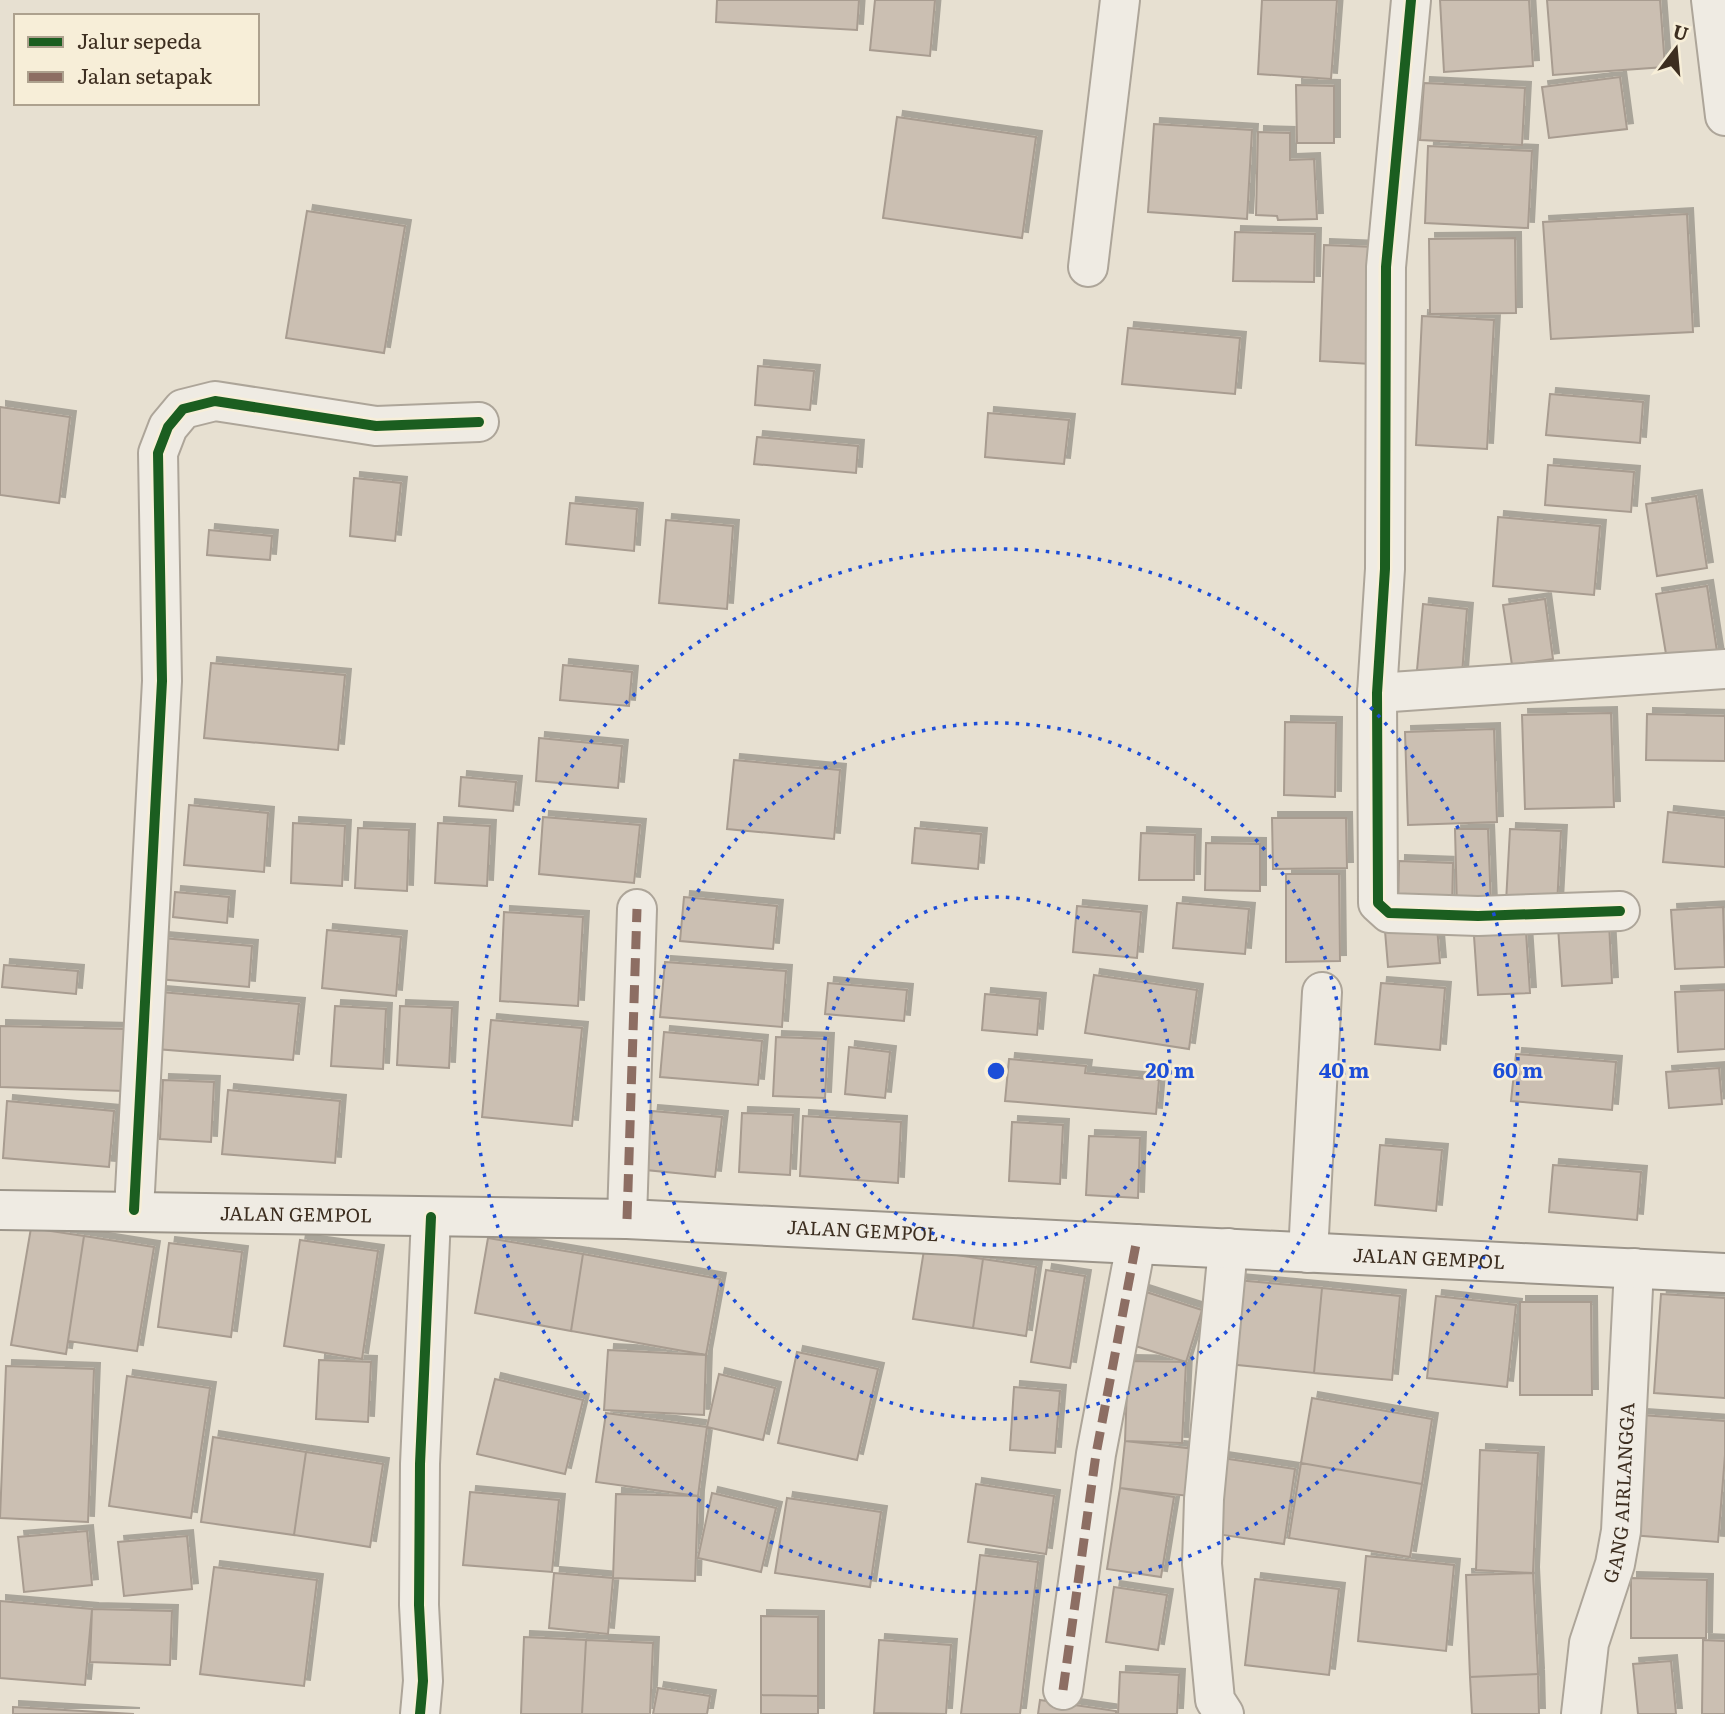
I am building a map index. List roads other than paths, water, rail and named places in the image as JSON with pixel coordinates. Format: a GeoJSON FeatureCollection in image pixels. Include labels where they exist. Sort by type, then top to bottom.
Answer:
{"type":"FeatureCollection","features":[{"type":"Feature","properties":{"kind":"street"},"geometry":{"type":"LineString","coordinates":[[1088,267],[1121,0]]}},
{"type":"Feature","properties":{"kind":"street"},"geometry":{"type":"LineString","coordinates":[[1411,0],[1386,267],[1385,569],[1377,693],[1378,903],[1389,913],[1478,916],[1620,911]]}},
{"type":"Feature","properties":{"kind":"street"},"geometry":{"type":"LineString","coordinates":[[1711,0],[1722,65],[1725,116]]}},
{"type":"Feature","properties":{"kind":"street"},"geometry":{"type":"LineString","coordinates":[[134,1210],[162,681],[158,453],[168,427],[183,409],[215,401],[376,426],[479,422]]}},
{"type":"Feature","properties":{"kind":"street"},"geometry":{"type":"LineString","coordinates":[[1377,693],[1725,670]]}},
{"type":"Feature","properties":{"kind":"street"},"geometry":{"type":"LineString","coordinates":[[626,1219],[637,909]]}},
{"type":"Feature","properties":{"kind":"street"},"geometry":{"type":"LineString","coordinates":[[1308,1253],[1322,992]]}},
{"type":"Feature","properties":{"kind":"street","name":"JALAN GEMPOL"},"geometry":{"type":"LineString","coordinates":[[0,1210],[626,1219],[1725,1273]]}},
{"type":"Feature","properties":{"kind":"street"},"geometry":{"type":"LineString","coordinates":[[420,1714],[423,1681],[419,1605],[419,1464],[431,1217]]}},
{"type":"Feature","properties":{"kind":"street"},"geometry":{"type":"LineString","coordinates":[[1063,1690],[1096,1454],[1136,1244]]}},
{"type":"Feature","properties":{"kind":"street"},"geometry":{"type":"LineString","coordinates":[[1224,1714],[1215,1700],[1202,1564],[1204,1499],[1228,1248]]}},
{"type":"Feature","properties":{"kind":"street","name":"GANG AIRLANGGA"},"geometry":{"type":"LineString","coordinates":[[1581,1714],[1588,1643],[1615,1564],[1621,1531],[1634,1269]]}}]}
